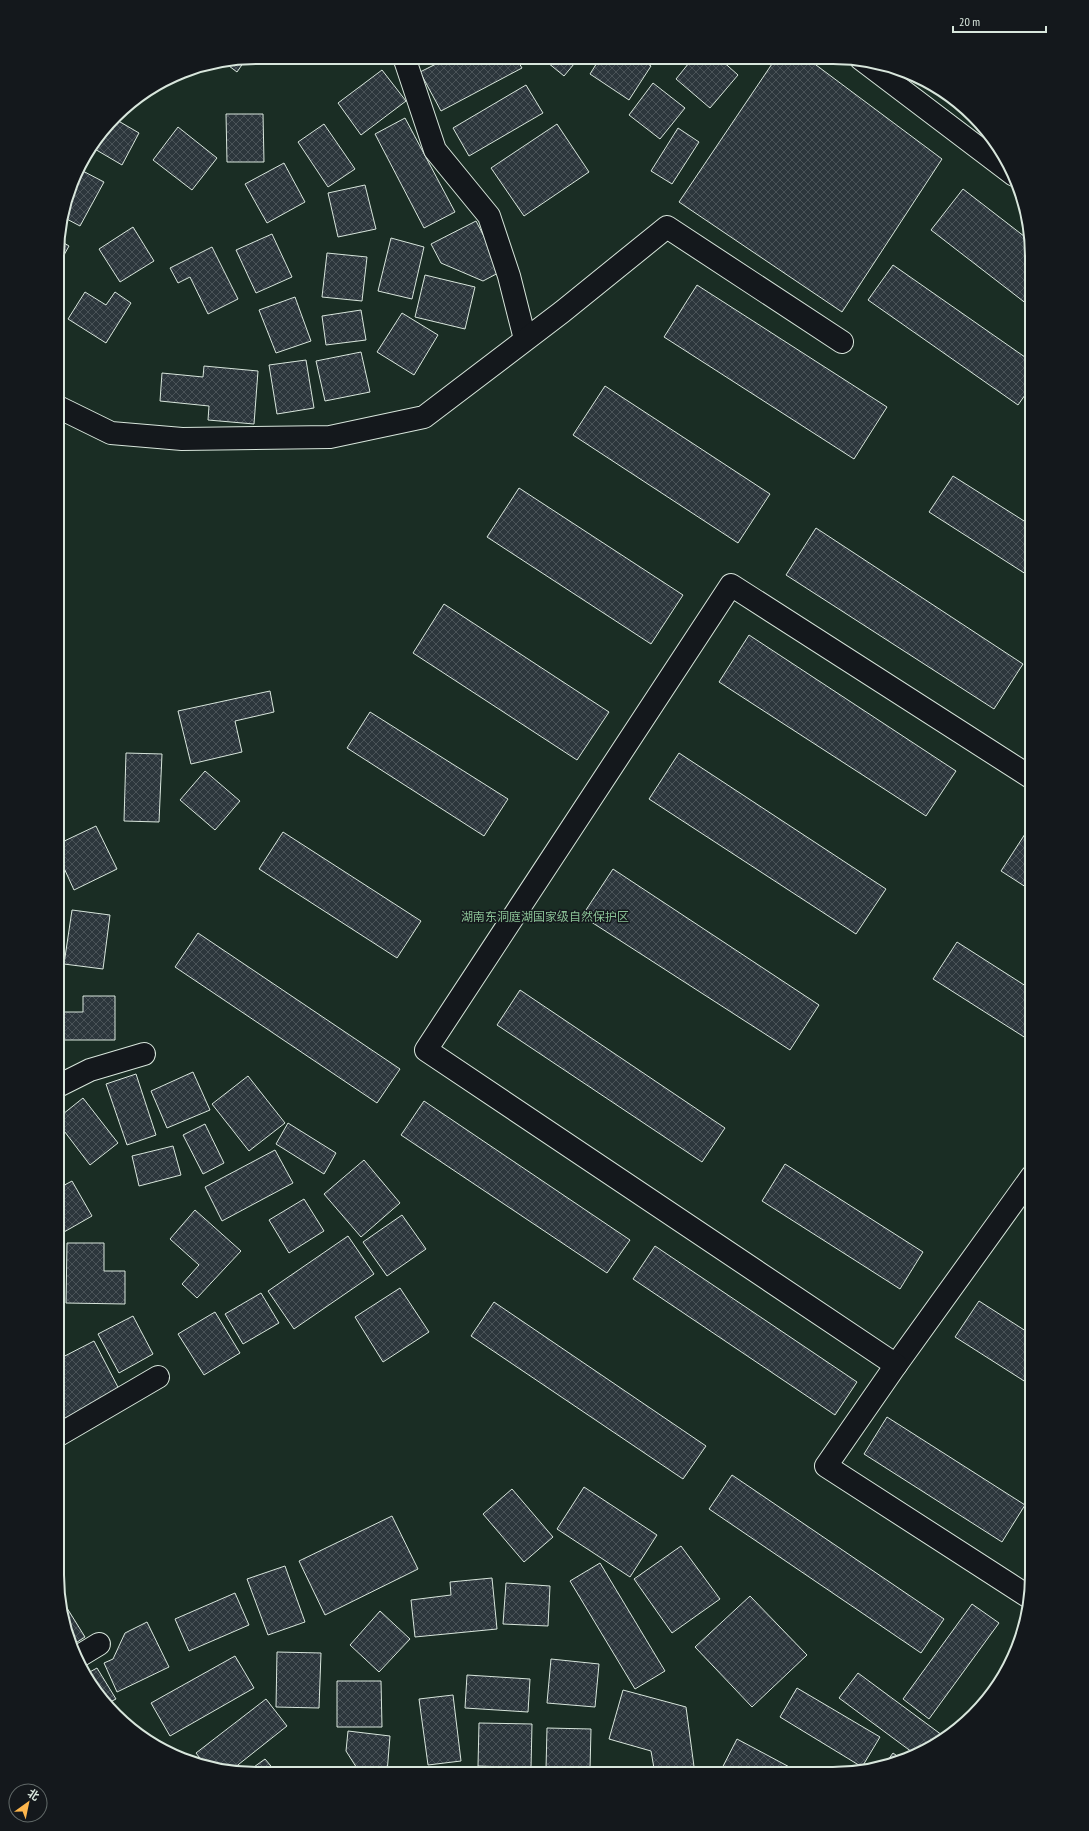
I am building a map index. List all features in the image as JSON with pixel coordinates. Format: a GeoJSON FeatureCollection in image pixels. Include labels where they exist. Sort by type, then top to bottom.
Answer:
{"type":"FeatureCollection","features":[{"type":"Feature","properties":{"kind":"street"},"geometry":{"type":"LineString","coordinates":[[406,64],[435,150],[489,216],[509,276],[525,339]]}},
{"type":"Feature","properties":{"kind":"street"},"geometry":{"type":"LineString","coordinates":[[874,69],[1003,168]]}},
{"type":"Feature","properties":{"kind":"street"},"geometry":{"type":"LineString","coordinates":[[64,410],[110,433],[182,439],[330,437],[424,417],[667,228],[842,342]]}},
{"type":"Feature","properties":{"kind":"street"},"geometry":{"type":"LineString","coordinates":[[896,1365],[426,1050],[731,585],[1025,774]]}},
{"type":"Feature","properties":{"kind":"street"},"geometry":{"type":"LineString","coordinates":[[64,1083],[90,1070],[144,1054]]}},
{"type":"Feature","properties":{"kind":"street"},"geometry":{"type":"LineString","coordinates":[[1024,1595],[826,1466],[896,1365],[1025,1186]]}},
{"type":"Feature","properties":{"kind":"street"},"geometry":{"type":"LineString","coordinates":[[64,1432],[158,1377]]}},
{"type":"Feature","properties":{"kind":"street"},"geometry":{"type":"LineString","coordinates":[[82,1655],[99,1644]]}},
{"type":"Feature","properties":{"kind":"green space","name":"湖南东洞庭湖国家级自然保护区"},"geometry":{"type":"Polygon","coordinates":[[[244,64],[845,64],[870,68],[895,74],[918,84],[940,96],[960,112],[969,120],[993,149],[1015,194],[1025,244],[1025,1587],[1015,1637],[993,1682],[969,1711],[940,1735],[895,1757],[845,1767],[244,1767],[194,1757],[149,1735],[120,1711],[96,1682],[74,1637],[64,1587],[64,244],[74,194],[84,171],[96,149],[120,120],[149,96],[171,84],[194,74],[244,64]]]}},
{"type":"Feature","properties":{"kind":"building"},"geometry":{"type":"Polygon","coordinates":[[[242,64],[237,72],[229,66],[242,64]]]}},
{"type":"Feature","properties":{"kind":"building"},"geometry":{"type":"Polygon","coordinates":[[[436,64],[520,64],[522,68],[441,111],[420,72],[436,64]]]}},
{"type":"Feature","properties":{"kind":"building"},"geometry":{"type":"Polygon","coordinates":[[[549,64],[574,64],[564,76],[549,64]]]}},
{"type":"Feature","properties":{"kind":"building"},"geometry":{"type":"Polygon","coordinates":[[[596,64],[648,64],[651,66],[629,100],[590,74],[596,64]]]}},
{"type":"Feature","properties":{"kind":"building"},"geometry":{"type":"Polygon","coordinates":[[[688,64],[726,64],[738,75],[710,108],[676,79],[688,64]]]}},
{"type":"Feature","properties":{"kind":"building"},"geometry":{"type":"Polygon","coordinates":[[[772,64],[815,64],[942,159],[842,312],[679,202],[772,64]]]}},
{"type":"Feature","properties":{"kind":"building"},"geometry":{"type":"Polygon","coordinates":[[[382,70],[406,101],[361,135],[338,103],[382,70]]]}},
{"type":"Feature","properties":{"kind":"building"},"geometry":{"type":"Polygon","coordinates":[[[653,83],[685,108],[660,139],[629,115],[653,83]]]}},
{"type":"Feature","properties":{"kind":"building"},"geometry":{"type":"Polygon","coordinates":[[[526,85],[543,113],[469,156],[453,128],[526,85]]]}},
{"type":"Feature","properties":{"kind":"building"},"geometry":{"type":"Polygon","coordinates":[[[226,114],[263,114],[264,162],[227,162],[226,114]]]}},
{"type":"Feature","properties":{"kind":"building"},"geometry":{"type":"Polygon","coordinates":[[[405,118],[455,212],[424,228],[375,134],[405,118]]]}},
{"type":"Feature","properties":{"kind":"building"},"geometry":{"type":"Polygon","coordinates":[[[119,121],[139,133],[122,165],[96,150],[119,121]]]}},
{"type":"Feature","properties":{"kind":"building"},"geometry":{"type":"Polygon","coordinates":[[[324,124],[355,169],[328,187],[298,142],[324,124]]]}},
{"type":"Feature","properties":{"kind":"building"},"geometry":{"type":"Polygon","coordinates":[[[557,124],[589,172],[524,216],[491,168],[557,124]]]}},
{"type":"Feature","properties":{"kind":"building"},"geometry":{"type":"Polygon","coordinates":[[[178,127],[217,158],[192,190],[153,160],[178,127]]]}},
{"type":"Feature","properties":{"kind":"building"},"geometry":{"type":"Polygon","coordinates":[[[678,128],[699,142],[672,184],[651,171],[678,128]]]}},
{"type":"Feature","properties":{"kind":"building"},"geometry":{"type":"Polygon","coordinates":[[[284,163],[305,202],[267,223],[245,184],[284,163]]]}},
{"type":"Feature","properties":{"kind":"building"},"geometry":{"type":"Polygon","coordinates":[[[84,172],[104,182],[80,226],[68,220],[74,194],[84,172]]]}},
{"type":"Feature","properties":{"kind":"building"},"geometry":{"type":"Polygon","coordinates":[[[365,185],[376,229],[338,237],[328,193],[365,185]]]}},
{"type":"Feature","properties":{"kind":"building"},"geometry":{"type":"Polygon","coordinates":[[[963,189],[1024,236],[1025,303],[931,230],[963,189]]]}},
{"type":"Feature","properties":{"kind":"building"},"geometry":{"type":"Polygon","coordinates":[[[476,221],[502,271],[483,281],[441,263],[431,244],[476,221]]]}},
{"type":"Feature","properties":{"kind":"building"},"geometry":{"type":"Polygon","coordinates":[[[133,227],[154,261],[120,282],[99,249],[133,227]]]}},
{"type":"Feature","properties":{"kind":"building"},"geometry":{"type":"Polygon","coordinates":[[[272,234],[292,277],[256,293],[236,250],[272,234]]]}},
{"type":"Feature","properties":{"kind":"building"},"geometry":{"type":"Polygon","coordinates":[[[391,238],[424,247],[412,299],[378,291],[391,238]]]}},
{"type":"Feature","properties":{"kind":"building"},"geometry":{"type":"Polygon","coordinates":[[[64,243],[69,246],[64,255],[64,243]]]}},
{"type":"Feature","properties":{"kind":"building"},"geometry":{"type":"Polygon","coordinates":[[[212,247],[238,299],[208,314],[190,277],[178,283],[170,268],[212,247]]]}},
{"type":"Feature","properties":{"kind":"building"},"geometry":{"type":"Polygon","coordinates":[[[327,253],[367,257],[362,301],[322,297],[327,253]]]}},
{"type":"Feature","properties":{"kind":"building"},"geometry":{"type":"Polygon","coordinates":[[[893,265],[1025,357],[1025,395],[1018,405],[868,300],[893,265]]]}},
{"type":"Feature","properties":{"kind":"building"},"geometry":{"type":"Polygon","coordinates":[[[425,275],[475,287],[465,329],[415,317],[425,275]]]}},
{"type":"Feature","properties":{"kind":"building"},"geometry":{"type":"Polygon","coordinates":[[[697,285],[887,407],[854,459],[664,337],[697,285]]]}},
{"type":"Feature","properties":{"kind":"building"},"geometry":{"type":"Polygon","coordinates":[[[85,292],[106,305],[115,292],[131,303],[106,343],[68,319],[85,292]]]}},
{"type":"Feature","properties":{"kind":"building"},"geometry":{"type":"Polygon","coordinates":[[[295,297],[311,341],[276,353],[259,310],[295,297]]]}},
{"type":"Feature","properties":{"kind":"building"},"geometry":{"type":"Polygon","coordinates":[[[361,310],[366,340],[326,345],[322,316],[361,310]]]}},
{"type":"Feature","properties":{"kind":"building"},"geometry":{"type":"Polygon","coordinates":[[[402,313],[438,335],[414,375],[377,352],[402,313]]]}},
{"type":"Feature","properties":{"kind":"building"},"geometry":{"type":"Polygon","coordinates":[[[361,352],[370,392],[325,401],[316,361],[361,352]]]}},
{"type":"Feature","properties":{"kind":"building"},"geometry":{"type":"Polygon","coordinates":[[[306,360],[314,408],[277,414],[269,365],[306,360]]]}},
{"type":"Feature","properties":{"kind":"building"},"geometry":{"type":"Polygon","coordinates":[[[204,366],[258,371],[254,424],[208,420],[209,406],[160,401],[162,373],[203,377],[204,366]]]}},
{"type":"Feature","properties":{"kind":"building"},"geometry":{"type":"Polygon","coordinates":[[[605,386],[770,494],[738,543],[573,435],[605,386]]]}},
{"type":"Feature","properties":{"kind":"building"},"geometry":{"type":"Polygon","coordinates":[[[953,476],[1025,522],[1025,574],[929,512],[953,476]]]}},
{"type":"Feature","properties":{"kind":"building"},"geometry":{"type":"Polygon","coordinates":[[[519,488],[683,595],[651,644],[487,537],[519,488]]]}},
{"type":"Feature","properties":{"kind":"building"},"geometry":{"type":"Polygon","coordinates":[[[816,528],[1023,664],[994,709],[786,575],[816,528]]]}},
{"type":"Feature","properties":{"kind":"building"},"geometry":{"type":"Polygon","coordinates":[[[444,604],[609,712],[577,760],[413,653],[444,604]]]}},
{"type":"Feature","properties":{"kind":"building"},"geometry":{"type":"Polygon","coordinates":[[[749,635],[956,771],[926,816],[719,682],[749,635]]]}},
{"type":"Feature","properties":{"kind":"building"},"geometry":{"type":"Polygon","coordinates":[[[270,691],[274,712],[235,721],[242,752],[191,764],[178,711],[270,691]]]}},
{"type":"Feature","properties":{"kind":"building"},"geometry":{"type":"Polygon","coordinates":[[[370,712],[508,799],[484,836],[347,748],[370,712]]]}},
{"type":"Feature","properties":{"kind":"building"},"geometry":{"type":"Polygon","coordinates":[[[126,753],[162,754],[159,822],[124,821],[126,753]]]}},
{"type":"Feature","properties":{"kind":"building"},"geometry":{"type":"Polygon","coordinates":[[[679,753],[886,889],[856,934],[649,799],[679,753]]]}},
{"type":"Feature","properties":{"kind":"building"},"geometry":{"type":"Polygon","coordinates":[[[205,771],[240,801],[215,830],[180,800],[205,771]]]}},
{"type":"Feature","properties":{"kind":"building"},"geometry":{"type":"Polygon","coordinates":[[[96,826],[117,869],[74,890],[64,868],[64,841],[96,826]]]}},
{"type":"Feature","properties":{"kind":"building"},"geometry":{"type":"Polygon","coordinates":[[[283,832],[421,921],[397,958],[259,869],[283,832]]]}},
{"type":"Feature","properties":{"kind":"building"},"geometry":{"type":"Polygon","coordinates":[[[1025,834],[1025,886],[1001,871],[1025,834]]]}},
{"type":"Feature","properties":{"kind":"building"},"geometry":{"type":"Polygon","coordinates":[[[613,869],[819,1005],[790,1050],[582,916],[613,869]]]}},
{"type":"Feature","properties":{"kind":"building"},"geometry":{"type":"Polygon","coordinates":[[[72,910],[110,915],[103,969],[64,964],[72,910]]]}},
{"type":"Feature","properties":{"kind":"building"},"geometry":{"type":"Polygon","coordinates":[[[198,933],[400,1069],[377,1103],[175,967],[198,933]]]}},
{"type":"Feature","properties":{"kind":"building"},"geometry":{"type":"Polygon","coordinates":[[[957,942],[1025,986],[1025,1038],[933,979],[957,942]]]}},
{"type":"Feature","properties":{"kind":"building"},"geometry":{"type":"Polygon","coordinates":[[[520,990],[725,1128],[702,1162],[497,1025],[520,990]]]}},
{"type":"Feature","properties":{"kind":"building"},"geometry":{"type":"Polygon","coordinates":[[[83,996],[115,996],[115,1040],[64,1040],[64,1012],[83,1012],[83,996]]]}},
{"type":"Feature","properties":{"kind":"building"},"geometry":{"type":"Polygon","coordinates":[[[193,1072],[210,1110],[167,1128],[151,1091],[193,1072]]]}},
{"type":"Feature","properties":{"kind":"building"},"geometry":{"type":"Polygon","coordinates":[[[136,1074],[156,1135],[127,1145],[106,1084],[136,1074]]]}},
{"type":"Feature","properties":{"kind":"building"},"geometry":{"type":"Polygon","coordinates":[[[248,1076],[285,1123],[249,1151],[212,1104],[248,1076]]]}},
{"type":"Feature","properties":{"kind":"building"},"geometry":{"type":"Polygon","coordinates":[[[83,1098],[118,1143],[90,1165],[64,1131],[64,1113],[83,1098]]]}},
{"type":"Feature","properties":{"kind":"building"},"geometry":{"type":"Polygon","coordinates":[[[424,1101],[630,1240],[607,1273],[401,1135],[424,1101]]]}},
{"type":"Feature","properties":{"kind":"building"},"geometry":{"type":"Polygon","coordinates":[[[288,1123],[336,1153],[324,1174],[276,1144],[288,1123]]]}},
{"type":"Feature","properties":{"kind":"building"},"geometry":{"type":"Polygon","coordinates":[[[205,1124],[224,1163],[203,1174],[183,1135],[205,1124]]]}},
{"type":"Feature","properties":{"kind":"building"},"geometry":{"type":"Polygon","coordinates":[[[173,1146],[181,1175],[139,1186],[132,1156],[173,1146]]]}},
{"type":"Feature","properties":{"kind":"building"},"geometry":{"type":"Polygon","coordinates":[[[275,1150],[293,1183],[222,1221],[205,1187],[275,1150]]]}},
{"type":"Feature","properties":{"kind":"building"},"geometry":{"type":"Polygon","coordinates":[[[364,1160],[400,1203],[361,1237],[324,1194],[364,1160]]]}},
{"type":"Feature","properties":{"kind":"building"},"geometry":{"type":"Polygon","coordinates":[[[785,1164],[923,1252],[900,1289],[762,1201],[785,1164]]]}},
{"type":"Feature","properties":{"kind":"building"},"geometry":{"type":"Polygon","coordinates":[[[72,1181],[92,1216],[64,1232],[64,1185],[72,1181]]]}},
{"type":"Feature","properties":{"kind":"building"},"geometry":{"type":"Polygon","coordinates":[[[304,1199],[324,1231],[289,1253],[269,1220],[304,1199]]]}},
{"type":"Feature","properties":{"kind":"building"},"geometry":{"type":"Polygon","coordinates":[[[195,1210],[241,1251],[197,1298],[182,1284],[199,1265],[170,1239],[195,1210]]]}},
{"type":"Feature","properties":{"kind":"building"},"geometry":{"type":"Polygon","coordinates":[[[402,1215],[426,1249],[387,1276],[363,1242],[402,1215]]]}},
{"type":"Feature","properties":{"kind":"building"},"geometry":{"type":"Polygon","coordinates":[[[348,1236],[374,1274],[294,1329],[268,1291],[348,1236]]]}},
{"type":"Feature","properties":{"kind":"building"},"geometry":{"type":"Polygon","coordinates":[[[67,1243],[104,1243],[104,1271],[125,1271],[125,1304],[66,1303],[67,1243]]]}},
{"type":"Feature","properties":{"kind":"building"},"geometry":{"type":"Polygon","coordinates":[[[655,1246],[857,1382],[835,1415],[633,1279],[655,1246]]]}},
{"type":"Feature","properties":{"kind":"building"},"geometry":{"type":"Polygon","coordinates":[[[400,1288],[429,1332],[383,1362],[355,1317],[400,1288]]]}},
{"type":"Feature","properties":{"kind":"building"},"geometry":{"type":"Polygon","coordinates":[[[261,1293],[279,1323],[243,1344],[225,1314],[261,1293]]]}},
{"type":"Feature","properties":{"kind":"building"},"geometry":{"type":"Polygon","coordinates":[[[979,1301],[1025,1331],[1025,1382],[955,1337],[979,1301]]]}},
{"type":"Feature","properties":{"kind":"building"},"geometry":{"type":"Polygon","coordinates":[[[494,1302],[706,1446],[683,1479],[471,1336],[494,1302]]]}},
{"type":"Feature","properties":{"kind":"building"},"geometry":{"type":"Polygon","coordinates":[[[215,1312],[240,1353],[204,1375],[178,1334],[215,1312]]]}},
{"type":"Feature","properties":{"kind":"building"},"geometry":{"type":"Polygon","coordinates":[[[133,1316],[153,1354],[119,1373],[98,1334],[133,1316]]]}},
{"type":"Feature","properties":{"kind":"building"},"geometry":{"type":"Polygon","coordinates":[[[94,1341],[120,1391],[64,1420],[64,1356],[94,1341]]]}},
{"type":"Feature","properties":{"kind":"building"},"geometry":{"type":"Polygon","coordinates":[[[887,1417],[1025,1505],[1002,1542],[864,1454],[887,1417]]]}},
{"type":"Feature","properties":{"kind":"building"},"geometry":{"type":"Polygon","coordinates":[[[732,1475],[944,1619],[921,1653],[709,1509],[732,1475]]]}},
{"type":"Feature","properties":{"kind":"building"},"geometry":{"type":"Polygon","coordinates":[[[584,1487],[657,1535],[630,1577],[557,1529],[584,1487]]]}},
{"type":"Feature","properties":{"kind":"building"},"geometry":{"type":"Polygon","coordinates":[[[512,1489],[553,1537],[524,1562],[483,1514],[512,1489]]]}},
{"type":"Feature","properties":{"kind":"building"},"geometry":{"type":"Polygon","coordinates":[[[392,1516],[418,1569],[325,1615],[299,1561],[392,1516]]]}},
{"type":"Feature","properties":{"kind":"building"},"geometry":{"type":"Polygon","coordinates":[[[681,1546],[720,1599],[672,1633],[634,1579],[681,1546]]]}},
{"type":"Feature","properties":{"kind":"building"},"geometry":{"type":"Polygon","coordinates":[[[600,1563],[665,1671],[635,1689],[570,1581],[600,1563]]]}},
{"type":"Feature","properties":{"kind":"building"},"geometry":{"type":"Polygon","coordinates":[[[285,1566],[305,1622],[268,1635],[247,1579],[285,1566]]]}},
{"type":"Feature","properties":{"kind":"building"},"geometry":{"type":"Polygon","coordinates":[[[492,1578],[497,1629],[415,1637],[411,1600],[451,1595],[450,1582],[492,1578]]]}},
{"type":"Feature","properties":{"kind":"building"},"geometry":{"type":"Polygon","coordinates":[[[506,1583],[550,1586],[548,1626],[503,1624],[506,1583]]]}},
{"type":"Feature","properties":{"kind":"building"},"geometry":{"type":"Polygon","coordinates":[[[235,1593],[249,1625],[189,1651],[175,1619],[235,1593]]]}},
{"type":"Feature","properties":{"kind":"building"},"geometry":{"type":"Polygon","coordinates":[[[750,1596],[807,1655],[752,1707],[695,1647],[750,1596]]]}},
{"type":"Feature","properties":{"kind":"building"},"geometry":{"type":"Polygon","coordinates":[[[972,1604],[999,1623],[929,1719],[903,1699],[972,1604]]]}},
{"type":"Feature","properties":{"kind":"building"},"geometry":{"type":"Polygon","coordinates":[[[67,1609],[85,1637],[76,1642],[67,1609]]]}},
{"type":"Feature","properties":{"kind":"building"},"geometry":{"type":"Polygon","coordinates":[[[380,1611],[410,1639],[379,1672],[350,1645],[380,1611]]]}},
{"type":"Feature","properties":{"kind":"building"},"geometry":{"type":"Polygon","coordinates":[[[147,1622],[169,1667],[117,1692],[104,1663],[113,1659],[125,1633],[147,1622]]]}},
{"type":"Feature","properties":{"kind":"building"},"geometry":{"type":"Polygon","coordinates":[[[277,1652],[321,1653],[319,1708],[276,1707],[277,1652]]]}},
{"type":"Feature","properties":{"kind":"building"},"geometry":{"type":"Polygon","coordinates":[[[235,1656],[254,1688],[170,1736],[151,1703],[235,1656]]]}},
{"type":"Feature","properties":{"kind":"building"},"geometry":{"type":"Polygon","coordinates":[[[551,1659],[599,1664],[595,1707],[547,1703],[551,1659]]]}},
{"type":"Feature","properties":{"kind":"building"},"geometry":{"type":"Polygon","coordinates":[[[97,1668],[116,1699],[111,1701],[96,1682],[90,1672],[97,1668]]]}},
{"type":"Feature","properties":{"kind":"building"},"geometry":{"type":"Polygon","coordinates":[[[858,1673],[941,1734],[910,1750],[839,1698],[858,1673]]]}},
{"type":"Feature","properties":{"kind":"building"},"geometry":{"type":"Polygon","coordinates":[[[467,1675],[530,1679],[528,1712],[465,1708],[467,1675]]]}},
{"type":"Feature","properties":{"kind":"building"},"geometry":{"type":"Polygon","coordinates":[[[337,1681],[381,1681],[382,1727],[337,1727],[337,1681]]]}},
{"type":"Feature","properties":{"kind":"building"},"geometry":{"type":"Polygon","coordinates":[[[797,1688],[880,1737],[864,1764],[859,1765],[780,1717],[797,1688]]]}},
{"type":"Feature","properties":{"kind":"building"},"geometry":{"type":"Polygon","coordinates":[[[623,1690],[686,1707],[694,1767],[654,1767],[651,1751],[609,1739],[623,1690]]]}},
{"type":"Feature","properties":{"kind":"building"},"geometry":{"type":"Polygon","coordinates":[[[453,1695],[461,1761],[428,1765],[419,1699],[453,1695]]]}},
{"type":"Feature","properties":{"kind":"building"},"geometry":{"type":"Polygon","coordinates":[[[266,1699],[287,1726],[237,1766],[200,1759],[196,1753],[266,1699]]]}},
{"type":"Feature","properties":{"kind":"building"},"geometry":{"type":"Polygon","coordinates":[[[479,1723],[532,1724],[531,1767],[478,1766],[479,1723]]]}},
{"type":"Feature","properties":{"kind":"building"},"geometry":{"type":"Polygon","coordinates":[[[547,1728],[591,1729],[590,1767],[546,1767],[547,1728]]]}},
{"type":"Feature","properties":{"kind":"building"},"geometry":{"type":"Polygon","coordinates":[[[348,1731],[390,1736],[387,1767],[356,1767],[346,1751],[348,1731]]]}},
{"type":"Feature","properties":{"kind":"building"},"geometry":{"type":"Polygon","coordinates":[[[737,1739],[789,1767],[723,1767],[737,1739]]]}},
{"type":"Feature","properties":{"kind":"building"},"geometry":{"type":"Polygon","coordinates":[[[893,1753],[897,1756],[895,1757],[889,1758],[893,1753]]]}},
{"type":"Feature","properties":{"kind":"building"},"geometry":{"type":"Polygon","coordinates":[[[265,1759],[272,1767],[256,1767],[254,1767],[265,1759]]]}}]}
